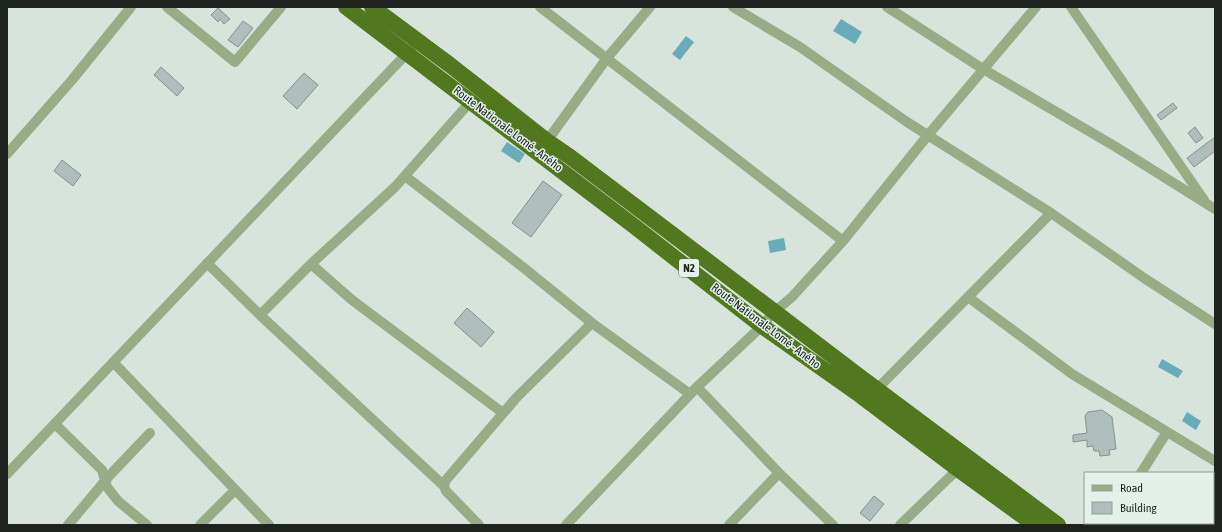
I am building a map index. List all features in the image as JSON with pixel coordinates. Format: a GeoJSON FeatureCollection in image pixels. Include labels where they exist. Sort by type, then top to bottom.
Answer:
{"type":"FeatureCollection","features":[{"type":"Feature","properties":{"kind":"highway","name":"Route Nationale Lomé - Aného"},"geometry":{"type":"LineString","coordinates":[[346,7],[413,47],[568,156],[1058,525]]}},
{"type":"Feature","properties":{"kind":"highway","name":"Route Nationale Lomé - Aného"},"geometry":{"type":"LineString","coordinates":[[372,7],[471,101],[762,326],[860,395],[1035,525]]}},
{"type":"Feature","properties":{"kind":"street"},"geometry":{"type":"LineString","coordinates":[[7,154],[72,80],[131,7]]}},
{"type":"Feature","properties":{"kind":"street"},"geometry":{"type":"LineString","coordinates":[[167,7],[236,62],[281,7]]}},
{"type":"Feature","properties":{"kind":"street"},"geometry":{"type":"LineString","coordinates":[[540,7],[843,241]]}},
{"type":"Feature","properties":{"kind":"street"},"geometry":{"type":"LineString","coordinates":[[547,141],[606,58],[650,7]]}},
{"type":"Feature","properties":{"kind":"street"},"geometry":{"type":"LineString","coordinates":[[734,7],[800,48],[928,135],[1051,213],[1144,278],[1215,324]]}},
{"type":"Feature","properties":{"kind":"street"},"geometry":{"type":"LineString","coordinates":[[887,7],[984,69],[1116,147],[1211,206]]}},
{"type":"Feature","properties":{"kind":"street"},"geometry":{"type":"LineString","coordinates":[[566,525],[693,391],[762,326],[774,312],[792,297],[843,241],[928,135],[1036,7]]}},
{"type":"Feature","properties":{"kind":"street"},"geometry":{"type":"LineString","coordinates":[[1071,7],[1211,206]]}},
{"type":"Feature","properties":{"kind":"street"},"geometry":{"type":"LineString","coordinates":[[7,474],[413,47]]}},
{"type":"Feature","properties":{"kind":"street"},"geometry":{"type":"LineString","coordinates":[[260,315],[311,264],[379,203],[405,176],[471,101]]}},
{"type":"Feature","properties":{"kind":"street"},"geometry":{"type":"LineString","coordinates":[[405,176],[592,322],[693,391],[833,525]]}},
{"type":"Feature","properties":{"kind":"street"},"geometry":{"type":"LineString","coordinates":[[877,389],[1051,213]]}},
{"type":"Feature","properties":{"kind":"street"},"geometry":{"type":"LineString","coordinates":[[207,263],[260,315],[444,486],[446,491],[480,525]]}},
{"type":"Feature","properties":{"kind":"street"},"geometry":{"type":"LineString","coordinates":[[311,264],[352,300],[503,413]]}},
{"type":"Feature","properties":{"kind":"street"},"geometry":{"type":"LineString","coordinates":[[968,297],[1072,374],[1215,461]]}},
{"type":"Feature","properties":{"kind":"street"},"geometry":{"type":"LineString","coordinates":[[444,486],[446,480],[517,397],[592,322]]}},
{"type":"Feature","properties":{"kind":"street"},"geometry":{"type":"LineString","coordinates":[[113,362],[269,525]]}},
{"type":"Feature","properties":{"kind":"street"},"geometry":{"type":"LineString","coordinates":[[55,424],[100,468],[110,491],[118,501],[147,525]]}},
{"type":"Feature","properties":{"kind":"street"},"geometry":{"type":"LineString","coordinates":[[1142,472],[1167,432]]}},
{"type":"Feature","properties":{"kind":"street"},"geometry":{"type":"LineString","coordinates":[[68,525],[150,433]]}},
{"type":"Feature","properties":{"kind":"street"},"geometry":{"type":"LineString","coordinates":[[900,525],[958,469]]}},
{"type":"Feature","properties":{"kind":"street"},"geometry":{"type":"LineString","coordinates":[[729,525],[779,473]]}},
{"type":"Feature","properties":{"kind":"street"},"geometry":{"type":"LineString","coordinates":[[200,525],[235,490]]}},
{"type":"Feature","properties":{"kind":"water"},"geometry":{"type":"Polygon","coordinates":[[[841,19],[862,32],[855,44],[833,31],[841,19]]]}},
{"type":"Feature","properties":{"kind":"water"},"geometry":{"type":"Polygon","coordinates":[[[686,36],[694,42],[680,60],[672,54],[686,36]]]}},
{"type":"Feature","properties":{"kind":"water"},"geometry":{"type":"Polygon","coordinates":[[[507,142],[525,154],[519,163],[501,151],[507,142]]]}},
{"type":"Feature","properties":{"kind":"water"},"geometry":{"type":"Polygon","coordinates":[[[784,238],[786,250],[770,253],[768,241],[784,238]]]}},
{"type":"Feature","properties":{"kind":"water"},"geometry":{"type":"Polygon","coordinates":[[[1162,359],[1183,371],[1178,378],[1158,367],[1162,359]]]}},
{"type":"Feature","properties":{"kind":"water"},"geometry":{"type":"Polygon","coordinates":[[[1187,412],[1201,421],[1196,430],[1182,421],[1187,412]]]}},
{"type":"Feature","properties":{"kind":"building"},"geometry":{"type":"Polygon","coordinates":[[[218,8],[230,19],[224,24],[220,19],[218,22],[211,15],[218,8]]]}},
{"type":"Feature","properties":{"kind":"building"},"geometry":{"type":"Polygon","coordinates":[[[243,21],[253,28],[238,47],[228,40],[243,21]]]}},
{"type":"Feature","properties":{"kind":"building"},"geometry":{"type":"Polygon","coordinates":[[[161,67],[184,88],[177,96],[154,75],[161,67]]]}},
{"type":"Feature","properties":{"kind":"building"},"geometry":{"type":"Polygon","coordinates":[[[304,73],[318,85],[297,109],[283,96],[304,73]]]}},
{"type":"Feature","properties":{"kind":"building"},"geometry":{"type":"Polygon","coordinates":[[[1173,103],[1177,108],[1161,120],[1157,115],[1173,103]]]}},
{"type":"Feature","properties":{"kind":"building"},"geometry":{"type":"Polygon","coordinates":[[[1195,127],[1203,138],[1196,143],[1188,133],[1195,127]]]}},
{"type":"Feature","properties":{"kind":"building"},"geometry":{"type":"Polygon","coordinates":[[[1215,137],[1215,151],[1194,167],[1187,158],[1215,137]]]}},
{"type":"Feature","properties":{"kind":"building"},"geometry":{"type":"Polygon","coordinates":[[[62,160],[81,175],[73,186],[54,171],[62,160]]]}},
{"type":"Feature","properties":{"kind":"building"},"geometry":{"type":"Polygon","coordinates":[[[543,181],[562,195],[531,237],[512,223],[543,181]]]}},
{"type":"Feature","properties":{"kind":"building"},"geometry":{"type":"Polygon","coordinates":[[[467,308],[494,332],[481,347],[454,323],[467,308]]]}},
{"type":"Feature","properties":{"kind":"building"},"geometry":{"type":"Polygon","coordinates":[[[1102,410],[1112,417],[1116,449],[1109,450],[1110,455],[1100,456],[1099,451],[1094,451],[1093,446],[1087,447],[1087,440],[1073,442],[1073,435],[1087,433],[1085,416],[1088,412],[1102,410]]]}},
{"type":"Feature","properties":{"kind":"building"},"geometry":{"type":"Polygon","coordinates":[[[874,496],[884,504],[870,521],[860,513],[874,496]]]}}]}
